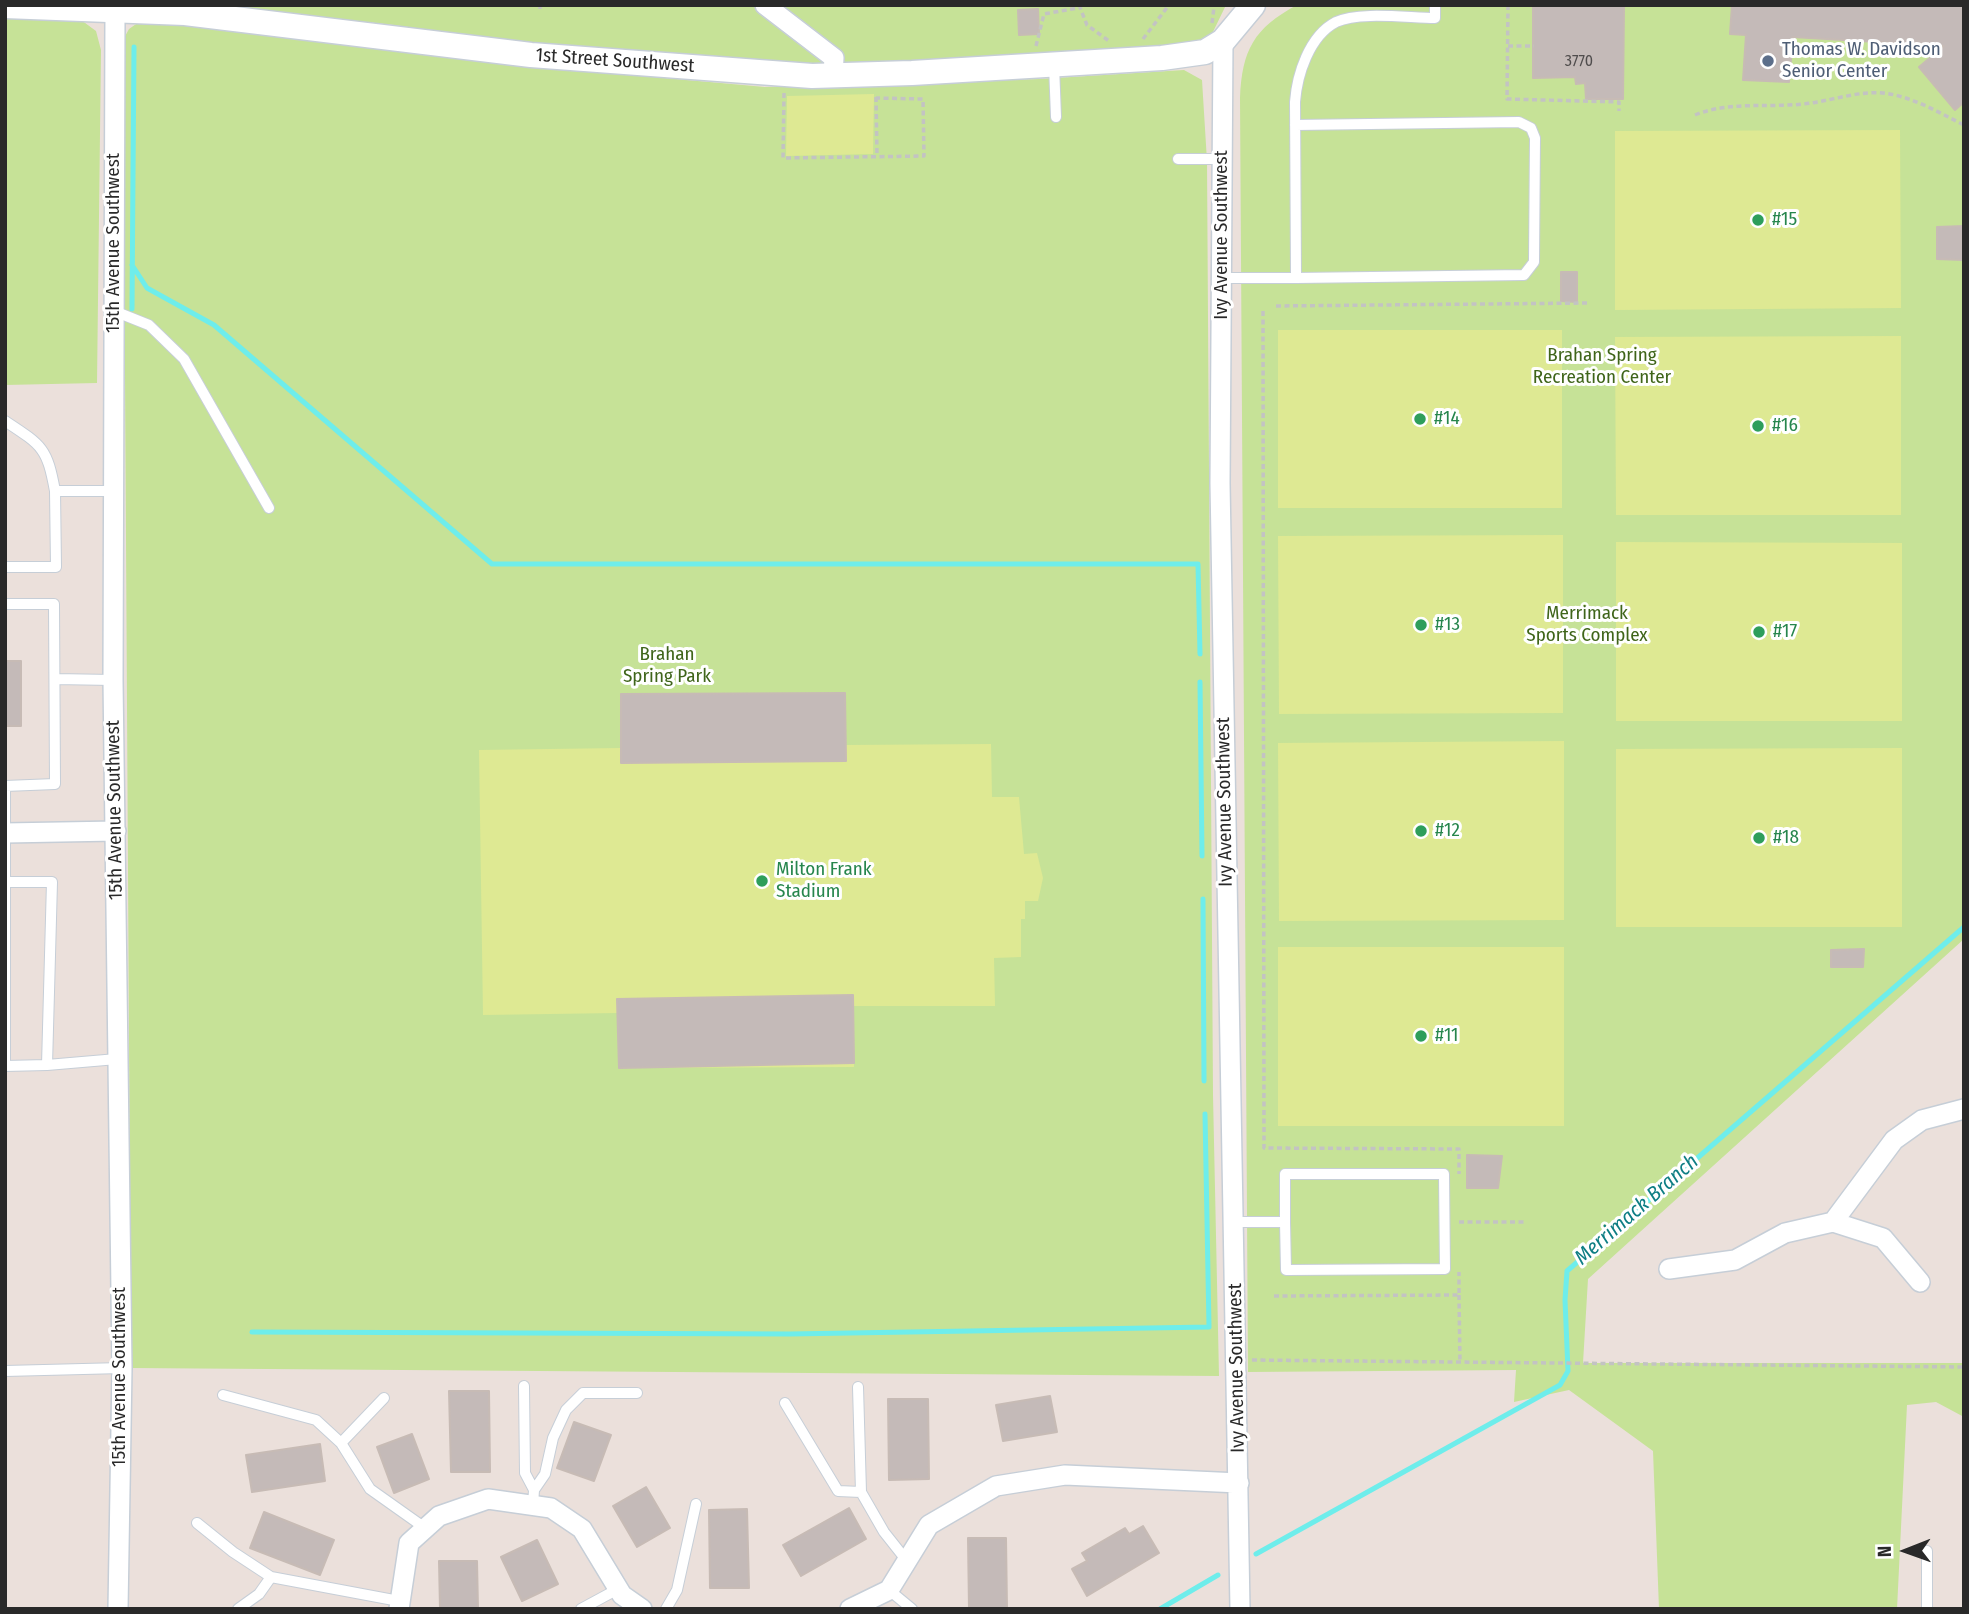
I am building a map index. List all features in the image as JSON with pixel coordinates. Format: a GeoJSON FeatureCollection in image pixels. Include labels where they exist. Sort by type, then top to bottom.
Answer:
{"type":"FeatureCollection","features":[{"type":"Feature","properties":{"kind":"street"},"geometry":{"type":"LineString","coordinates":[[765,5],[834,58],[833,75]]}},
{"type":"Feature","properties":{"kind":"street"},"geometry":{"type":"LineString","coordinates":[[1223,41],[1253,5]]}},
{"type":"Feature","properties":{"kind":"street","name":"1st Street Southwest"},"geometry":{"type":"LineString","coordinates":[[5,6],[185,13],[531,55],[785,74],[833,75],[876,86],[1045,65],[1205,52],[1223,41]]}},
{"type":"Feature","properties":{"kind":"street","name":"15th Avenue Southwest"},"geometry":{"type":"LineString","coordinates":[[115,11],[112,491],[122,1368],[118,1609]]}},
{"type":"Feature","properties":{"kind":"street","name":"Ivy Avenue Southwest"},"geometry":{"type":"LineString","coordinates":[[1223,41],[1221,551],[1240,1609]]}},
{"type":"Feature","properties":{"kind":"street"},"geometry":{"type":"LineString","coordinates":[[6,833],[116,831]]}},
{"type":"Feature","properties":{"kind":"street"},"geometry":{"type":"LineString","coordinates":[[1833,1223],[1894,1140],[1922,1120],[1964,1109]]}},
{"type":"Feature","properties":{"kind":"street"},"geometry":{"type":"LineString","coordinates":[[1669,1269],[1735,1260],[1785,1233],[1833,1223],[1883,1238],[1920,1282]]}},
{"type":"Feature","properties":{"kind":"street"},"geometry":{"type":"LineString","coordinates":[[850,1609],[889,1590],[929,1525],[996,1486],[1065,1475],[1239,1483]]}},
{"type":"Feature","properties":{"kind":"street"},"geometry":{"type":"LineString","coordinates":[[399,1605],[409,1542],[439,1516],[488,1499],[533,1497],[582,1528],[622,1595],[642,1609]]}},
{"type":"Feature","properties":{"kind":"lane"},"geometry":{"type":"LineString","coordinates":[[1296,278],[1295,125],[1297,80],[1305,58],[1335,23],[1352,18],[1435,18],[1435,5]]}},
{"type":"Feature","properties":{"kind":"lane"},"geometry":{"type":"LineString","coordinates":[[1045,65],[1056,117]]}},
{"type":"Feature","properties":{"kind":"lane"},"geometry":{"type":"LineString","coordinates":[[1222,278],[1524,275],[1534,262],[1535,138],[1531,128],[1519,122],[1295,125]]}},
{"type":"Feature","properties":{"kind":"lane"},"geometry":{"type":"LineString","coordinates":[[1178,159],[1222,159]]}},
{"type":"Feature","properties":{"kind":"lane"},"geometry":{"type":"LineString","coordinates":[[113,311],[149,325],[184,359],[269,508]]}},
{"type":"Feature","properties":{"kind":"lane"},"geometry":{"type":"LineString","coordinates":[[5,421],[28,436],[48,456],[55,491],[56,568],[5,568]]}},
{"type":"Feature","properties":{"kind":"lane"},"geometry":{"type":"LineString","coordinates":[[55,491],[112,491]]}},
{"type":"Feature","properties":{"kind":"lane"},"geometry":{"type":"LineString","coordinates":[[5,604],[54,604],[55,679],[55,784],[5,786],[5,1066],[117,1059]]}},
{"type":"Feature","properties":{"kind":"lane"},"geometry":{"type":"LineString","coordinates":[[55,679],[113,680]]}},
{"type":"Feature","properties":{"kind":"lane"},"geometry":{"type":"LineString","coordinates":[[6,882],[52,882],[47,1065]]}},
{"type":"Feature","properties":{"kind":"lane"},"geometry":{"type":"LineString","coordinates":[[1285,1174],[1444,1174],[1445,1269],[1286,1270],[1285,1222],[1285,1174]]}},
{"type":"Feature","properties":{"kind":"lane"},"geometry":{"type":"LineString","coordinates":[[1234,1223],[1285,1222]]}},
{"type":"Feature","properties":{"kind":"lane"},"geometry":{"type":"LineString","coordinates":[[5,1371],[122,1368]]}},
{"type":"Feature","properties":{"kind":"lane"},"geometry":{"type":"LineString","coordinates":[[524,1387],[525,1473],[533,1497]]}},
{"type":"Feature","properties":{"kind":"lane"},"geometry":{"type":"LineString","coordinates":[[858,1387],[861,1492],[884,1532],[907,1561]]}},
{"type":"Feature","properties":{"kind":"lane"},"geometry":{"type":"LineString","coordinates":[[533,1497],[545,1474],[553,1438],[566,1410],[583,1393],[637,1393]]}},
{"type":"Feature","properties":{"kind":"lane"},"geometry":{"type":"LineString","coordinates":[[223,1395],[316,1420],[341,1443],[370,1489],[425,1528]]}},
{"type":"Feature","properties":{"kind":"lane"},"geometry":{"type":"LineString","coordinates":[[341,1443],[384,1398]]}},
{"type":"Feature","properties":{"kind":"lane"},"geometry":{"type":"LineString","coordinates":[[785,1403],[838,1491],[861,1492]]}},
{"type":"Feature","properties":{"kind":"lane"},"geometry":{"type":"LineString","coordinates":[[666,1609],[677,1590],[696,1504]]}},
{"type":"Feature","properties":{"kind":"lane"},"geometry":{"type":"LineString","coordinates":[[197,1523],[233,1552],[271,1577],[399,1605]]}},
{"type":"Feature","properties":{"kind":"lane"},"geometry":{"type":"LineString","coordinates":[[1927,1551],[1927,1609]]}},
{"type":"Feature","properties":{"kind":"lane"},"geometry":{"type":"LineString","coordinates":[[238,1609],[259,1594],[271,1577]]}},
{"type":"Feature","properties":{"kind":"lane"},"geometry":{"type":"LineString","coordinates":[[581,1609],[618,1589]]}},
{"type":"Feature","properties":{"kind":"lane"},"geometry":{"type":"LineString","coordinates":[[889,1590],[912,1609]]}},
{"type":"Feature","properties":{"kind":"path"},"geometry":{"type":"LineString","coordinates":[[1140,42],[1153,30],[1169,5]]}},
{"type":"Feature","properties":{"kind":"path"},"geometry":{"type":"LineString","coordinates":[[1508,5],[1507,99],[1619,102],[1619,111]]}},
{"type":"Feature","properties":{"kind":"path"},"geometry":{"type":"LineString","coordinates":[[1045,65],[1037,34],[1044,14],[1078,7],[1087,25],[1112,43]]}},
{"type":"Feature","properties":{"kind":"path"},"geometry":{"type":"LineString","coordinates":[[1508,46],[1534,46]]}},
{"type":"Feature","properties":{"kind":"path"},"geometry":{"type":"LineString","coordinates":[[785,74],[783,158],[877,157],[924,156],[923,99],[876,86],[877,157]]}},
{"type":"Feature","properties":{"kind":"path"},"geometry":{"type":"LineString","coordinates":[[1695,115],[1735,105],[1810,103],[1875,93],[1895,95],[1929,107],[1964,125]]}},
{"type":"Feature","properties":{"kind":"path"},"geometry":{"type":"LineString","coordinates":[[1276,306],[1588,303]]}},
{"type":"Feature","properties":{"kind":"path"},"geometry":{"type":"LineString","coordinates":[[1263,311],[1264,1148],[1459,1149],[1459,1186]]}},
{"type":"Feature","properties":{"kind":"path"},"geometry":{"type":"LineString","coordinates":[[1459,1210],[1459,1234]]}},
{"type":"Feature","properties":{"kind":"path"},"geometry":{"type":"LineString","coordinates":[[1459,1222],[1525,1222]]}},
{"type":"Feature","properties":{"kind":"path"},"geometry":{"type":"LineString","coordinates":[[1459,1271],[1460,1363]]}},
{"type":"Feature","properties":{"kind":"path"},"geometry":{"type":"LineString","coordinates":[[1274,1296],[1459,1295]]}},
{"type":"Feature","properties":{"kind":"path"},"geometry":{"type":"LineString","coordinates":[[1250,1360],[1964,1367]]}},
{"type":"Feature","properties":{"kind":"green space"},"geometry":{"type":"Polygon","coordinates":[[[201,5],[1226,5],[1210,38],[1200,43],[949,65],[767,66],[580,52],[394,25],[201,5]]]}},
{"type":"Feature","properties":{"kind":"green space","name":"Brahan Spring Recreation Center"},"geometry":{"type":"Polygon","coordinates":[[[1297,5],[1964,5],[1964,939],[1588,1279],[1583,1363],[1964,1363],[1964,1417],[1936,1402],[1907,1405],[1897,1609],[1659,1609],[1653,1451],[1569,1390],[1514,1402],[1516,1370],[1248,1372],[1240,98],[1244,66],[1253,42],[1270,22],[1297,5]]]}},
{"type":"Feature","properties":{"kind":"green space"},"geometry":{"type":"Polygon","coordinates":[[[5,17],[77,17],[96,31],[101,50],[97,383],[5,385],[5,17]]]}},
{"type":"Feature","properties":{"kind":"green space","name":"Brahan Spring Park"},"geometry":{"type":"Polygon","coordinates":[[[139,22],[296,35],[553,68],[765,87],[1039,79],[1184,70],[1202,80],[1207,161],[1213,1095],[1219,1376],[131,1368],[123,40],[129,29],[139,22]]]}},
{"type":"Feature","properties":{"kind":"green space"},"geometry":{"type":"Polygon","coordinates":[[[874,94],[873,154],[786,156],[787,96],[874,94]]]}},
{"type":"Feature","properties":{"kind":"green space","name":"#15"},"geometry":{"type":"Polygon","coordinates":[[[1900,130],[1901,308],[1615,310],[1615,131],[1900,130]]]}},
{"type":"Feature","properties":{"kind":"green space","name":"#14"},"geometry":{"type":"Polygon","coordinates":[[[1278,330],[1562,330],[1562,508],[1278,508],[1278,330]]]}},
{"type":"Feature","properties":{"kind":"green space","name":"#16"},"geometry":{"type":"Polygon","coordinates":[[[1901,336],[1901,515],[1616,515],[1615,337],[1901,336]]]}},
{"type":"Feature","properties":{"kind":"green space","name":"#13"},"geometry":{"type":"Polygon","coordinates":[[[1563,535],[1563,713],[1279,714],[1278,536],[1563,535]]]}},
{"type":"Feature","properties":{"kind":"green space","name":"#17"},"geometry":{"type":"Polygon","coordinates":[[[1616,542],[1902,543],[1902,721],[1616,721],[1616,542]]]}},
{"type":"Feature","properties":{"kind":"green space","name":"Milton Frank Stadium"},"geometry":{"type":"Polygon","coordinates":[[[845,693],[846,745],[991,744],[992,797],[1019,797],[1024,854],[1037,853],[1043,878],[1038,901],[1025,901],[1025,919],[1021,919],[1021,957],[994,958],[995,1006],[853,1006],[854,1067],[619,1068],[617,1013],[483,1015],[479,750],[621,748],[621,694],[845,693]]]}},
{"type":"Feature","properties":{"kind":"green space","name":"#12"},"geometry":{"type":"Polygon","coordinates":[[[1564,741],[1564,920],[1279,921],[1278,743],[1564,741]]]}},
{"type":"Feature","properties":{"kind":"green space","name":"#18"},"geometry":{"type":"Polygon","coordinates":[[[1902,748],[1902,927],[1616,927],[1616,749],[1902,748]]]}},
{"type":"Feature","properties":{"kind":"green space","name":"#11"},"geometry":{"type":"Polygon","coordinates":[[[1278,947],[1564,947],[1564,1126],[1278,1126],[1278,947]]]}},
{"type":"Feature","properties":{"kind":"building"},"geometry":{"type":"Polygon","coordinates":[[[1533,5],[1624,5],[1623,99],[1586,99],[1585,83],[1576,84],[1575,77],[1533,78],[1533,5]]]}},
{"type":"Feature","properties":{"kind":"building","name":"Thomas W. Davidson Senior Center"},"geometry":{"type":"Polygon","coordinates":[[[1732,5],[1964,5],[1964,102],[1955,110],[1919,67],[1944,46],[1793,37],[1789,82],[1743,80],[1746,35],[1730,34],[1732,5]]]}},
{"type":"Feature","properties":{"kind":"building"},"geometry":{"type":"Polygon","coordinates":[[[1038,9],[1039,34],[1019,35],[1018,10],[1038,9]]]}},
{"type":"Feature","properties":{"kind":"building"},"geometry":{"type":"Polygon","coordinates":[[[1964,226],[1964,260],[1937,259],[1937,227],[1964,226]]]}},
{"type":"Feature","properties":{"kind":"building"},"geometry":{"type":"Polygon","coordinates":[[[1561,272],[1577,272],[1577,302],[1561,301],[1561,272]]]}},
{"type":"Feature","properties":{"kind":"building"},"geometry":{"type":"Polygon","coordinates":[[[5,661],[21,661],[21,726],[5,726],[5,661]]]}},
{"type":"Feature","properties":{"kind":"building"},"geometry":{"type":"Polygon","coordinates":[[[845,693],[846,761],[621,763],[621,694],[845,693]]]}},
{"type":"Feature","properties":{"kind":"building"},"geometry":{"type":"Polygon","coordinates":[[[1864,949],[1863,967],[1831,967],[1831,950],[1864,949]]]}},
{"type":"Feature","properties":{"kind":"building"},"geometry":{"type":"Polygon","coordinates":[[[853,995],[854,1063],[619,1068],[617,999],[853,995]]]}},
{"type":"Feature","properties":{"kind":"building"},"geometry":{"type":"Polygon","coordinates":[[[1467,1155],[1502,1156],[1498,1188],[1467,1188],[1467,1155]]]}},
{"type":"Feature","properties":{"kind":"building"},"geometry":{"type":"Polygon","coordinates":[[[449,1391],[489,1391],[490,1472],[451,1472],[449,1391]]]}},
{"type":"Feature","properties":{"kind":"building"},"geometry":{"type":"Polygon","coordinates":[[[1050,1396],[1057,1432],[1003,1441],[996,1405],[1050,1396]]]}},
{"type":"Feature","properties":{"kind":"building"},"geometry":{"type":"Polygon","coordinates":[[[888,1399],[928,1399],[929,1479],[889,1480],[888,1399]]]}},
{"type":"Feature","properties":{"kind":"building"},"geometry":{"type":"Polygon","coordinates":[[[574,1422],[611,1435],[594,1481],[557,1468],[574,1422]]]}},
{"type":"Feature","properties":{"kind":"building"},"geometry":{"type":"Polygon","coordinates":[[[412,1434],[429,1479],[394,1493],[377,1447],[412,1434]]]}},
{"type":"Feature","properties":{"kind":"building"},"geometry":{"type":"Polygon","coordinates":[[[320,1444],[325,1481],[252,1492],[246,1455],[320,1444]]]}},
{"type":"Feature","properties":{"kind":"building"},"geometry":{"type":"Polygon","coordinates":[[[646,1487],[670,1528],[637,1547],[613,1506],[646,1487]]]}},
{"type":"Feature","properties":{"kind":"building"},"geometry":{"type":"Polygon","coordinates":[[[849,1508],[866,1539],[801,1576],[783,1545],[849,1508]]]}},
{"type":"Feature","properties":{"kind":"building"},"geometry":{"type":"Polygon","coordinates":[[[747,1509],[749,1588],[710,1588],[709,1510],[747,1509]]]}},
{"type":"Feature","properties":{"kind":"building"},"geometry":{"type":"Polygon","coordinates":[[[264,1512],[334,1540],[320,1575],[250,1548],[264,1512]]]}},
{"type":"Feature","properties":{"kind":"building"},"geometry":{"type":"Polygon","coordinates":[[[1143,1526],[1159,1553],[1087,1596],[1072,1569],[1087,1561],[1082,1553],[1125,1528],[1129,1534],[1143,1526]]]}},
{"type":"Feature","properties":{"kind":"building"},"geometry":{"type":"Polygon","coordinates":[[[968,1538],[1006,1538],[1007,1609],[969,1609],[968,1538]]]}},
{"type":"Feature","properties":{"kind":"building"},"geometry":{"type":"Polygon","coordinates":[[[537,1540],[558,1584],[522,1601],[501,1557],[537,1540]]]}},
{"type":"Feature","properties":{"kind":"building"},"geometry":{"type":"Polygon","coordinates":[[[439,1561],[477,1561],[478,1609],[440,1609],[439,1561]]]}},
{"type":"Feature","properties":{"kind":"waterway"},"geometry":{"type":"LineString","coordinates":[[132,309],[134,47]]}},
{"type":"Feature","properties":{"kind":"waterway"},"geometry":{"type":"LineString","coordinates":[[132,265],[147,288],[214,325],[492,564],[1198,564],[1200,654]]}},
{"type":"Feature","properties":{"kind":"waterway"},"geometry":{"type":"LineString","coordinates":[[1200,682],[1202,856]]}},
{"type":"Feature","properties":{"kind":"waterway"},"geometry":{"type":"LineString","coordinates":[[1203,899],[1204,1081]]}},
{"type":"Feature","properties":{"kind":"waterway","name":"Merrimack Branch"},"geometry":{"type":"LineString","coordinates":[[1256,1554],[1560,1385],[1568,1371],[1565,1300],[1567,1271],[1964,927]]}},
{"type":"Feature","properties":{"kind":"waterway"},"geometry":{"type":"LineString","coordinates":[[252,1332],[790,1334],[1209,1327],[1205,1114]]}},
{"type":"Feature","properties":{"kind":"waterway","name":"Merrimack Branch"},"geometry":{"type":"LineString","coordinates":[[1160,1609],[1218,1575]]}},
{"type":"Feature","properties":{"kind":"place","name":"Thomas W. Davidson Senior Center"},"geometry":{"type":"Point","coordinates":[1768,61]}},
{"type":"Feature","properties":{"kind":"place","name":"#15"},"geometry":{"type":"Point","coordinates":[1758,220]}},
{"type":"Feature","properties":{"kind":"place","name":"#14"},"geometry":{"type":"Point","coordinates":[1420,419]}},
{"type":"Feature","properties":{"kind":"place","name":"#16"},"geometry":{"type":"Point","coordinates":[1758,426]}},
{"type":"Feature","properties":{"kind":"place","name":"#13"},"geometry":{"type":"Point","coordinates":[1421,625]}},
{"type":"Feature","properties":{"kind":"place","name":"#17"},"geometry":{"type":"Point","coordinates":[1759,632]}},
{"type":"Feature","properties":{"kind":"place","name":"#12"},"geometry":{"type":"Point","coordinates":[1421,831]}},
{"type":"Feature","properties":{"kind":"place","name":"#18"},"geometry":{"type":"Point","coordinates":[1759,838]}},
{"type":"Feature","properties":{"kind":"place","name":"Milton Frank Stadium"},"geometry":{"type":"Point","coordinates":[762,881]}},
{"type":"Feature","properties":{"kind":"place","name":"#11"},"geometry":{"type":"Point","coordinates":[1421,1036]}},
{"type":"Feature","properties":{"kind":"park label","name":"Merrimack Sports Complex"},"geometry":{"type":"Point","coordinates":[1587,625]}}]}
